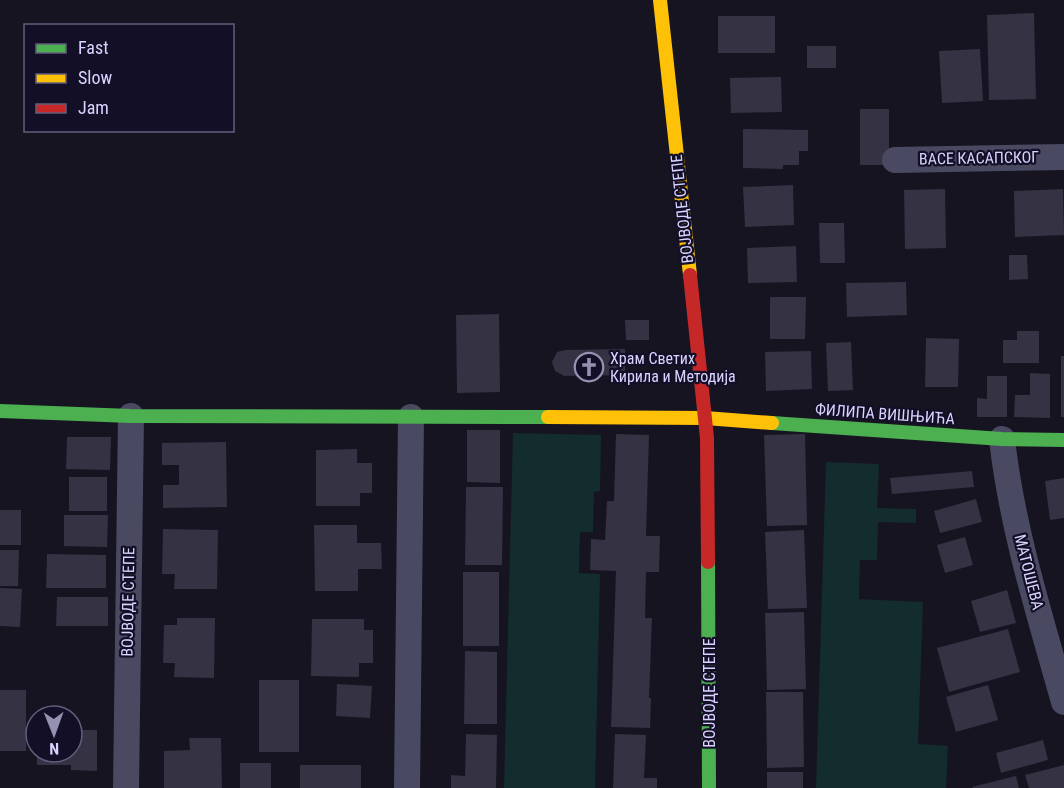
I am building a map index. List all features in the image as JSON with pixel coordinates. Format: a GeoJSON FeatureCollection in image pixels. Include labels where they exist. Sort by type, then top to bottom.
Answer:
{"type":"FeatureCollection","features":[{"type":"Feature","properties":{"kind":"street","name":"ВОЈВОДЕ СТЕПЕ"},"geometry":{"type":"LineString","coordinates":[[660,0],[707,438],[709,788]]}},
{"type":"Feature","properties":{"kind":"street","name":"ВАСЕ КАСАПСКОГ"},"geometry":{"type":"LineString","coordinates":[[895,160],[1064,157]]}},
{"type":"Feature","properties":{"kind":"street"},"geometry":{"type":"LineString","coordinates":[[0,411],[131,416],[705,418]]}},
{"type":"Feature","properties":{"kind":"street","name":"ВОЈВОДЕ СТЕПЕ"},"geometry":{"type":"LineString","coordinates":[[126,788],[131,416]]}},
{"type":"Feature","properties":{"kind":"street"},"geometry":{"type":"LineString","coordinates":[[407,788],[411,417]]}},
{"type":"Feature","properties":{"kind":"street","name":"ФИЛИПА ВИШЊИЋА"},"geometry":{"type":"LineString","coordinates":[[705,418],[1002,439],[1064,440]]}},
{"type":"Feature","properties":{"kind":"street","name":"МАТОШЕВА"},"geometry":{"type":"LineString","coordinates":[[1002,439],[1005,470],[1024,562],[1064,702]]}},
{"type":"Feature","properties":{"kind":"green space"},"geometry":{"type":"Polygon","coordinates":[[[513,433],[601,435],[600,491],[594,492],[593,532],[580,532],[579,573],[600,574],[595,788],[504,788],[513,433]]]}},
{"type":"Feature","properties":{"kind":"green space"},"geometry":{"type":"Polygon","coordinates":[[[826,462],[879,464],[877,508],[916,509],[916,523],[878,522],[877,560],[860,560],[859,599],[923,602],[918,744],[948,746],[946,788],[816,788],[826,462]]]}},
{"type":"Feature","properties":{"kind":"building"},"geometry":{"type":"Polygon","coordinates":[[[1034,13],[1036,99],[989,100],[987,15],[1034,13]]]}},
{"type":"Feature","properties":{"kind":"building"},"geometry":{"type":"Polygon","coordinates":[[[718,16],[775,16],[775,53],[718,53],[718,16]]]}},
{"type":"Feature","properties":{"kind":"building"},"geometry":{"type":"Polygon","coordinates":[[[807,46],[836,46],[836,68],[807,68],[807,46]]]}},
{"type":"Feature","properties":{"kind":"building"},"geometry":{"type":"Polygon","coordinates":[[[980,49],[983,101],[942,103],[939,51],[980,49]]]}},
{"type":"Feature","properties":{"kind":"building"},"geometry":{"type":"Polygon","coordinates":[[[781,77],[782,112],[731,113],[730,78],[781,77]]]}},
{"type":"Feature","properties":{"kind":"building"},"geometry":{"type":"Polygon","coordinates":[[[860,109],[889,109],[889,165],[860,165],[860,109]]]}},
{"type":"Feature","properties":{"kind":"building"},"geometry":{"type":"Polygon","coordinates":[[[743,129],[808,130],[808,151],[799,151],[799,165],[783,165],[783,169],[743,168],[743,129]]]}},
{"type":"Feature","properties":{"kind":"building"},"geometry":{"type":"Polygon","coordinates":[[[793,185],[794,225],[745,227],[743,187],[793,185]]]}},
{"type":"Feature","properties":{"kind":"building"},"geometry":{"type":"Polygon","coordinates":[[[945,189],[946,248],[905,249],[904,190],[945,189]]]}},
{"type":"Feature","properties":{"kind":"building"},"geometry":{"type":"Polygon","coordinates":[[[1063,189],[1064,235],[1015,237],[1014,191],[1063,189]]]}},
{"type":"Feature","properties":{"kind":"building"},"geometry":{"type":"Polygon","coordinates":[[[819,223],[844,223],[845,263],[820,263],[819,223]]]}},
{"type":"Feature","properties":{"kind":"building"},"geometry":{"type":"Polygon","coordinates":[[[796,246],[797,282],[748,283],[747,248],[796,246]]]}},
{"type":"Feature","properties":{"kind":"building"},"geometry":{"type":"Polygon","coordinates":[[[1009,255],[1027,255],[1028,279],[1009,280],[1009,255]]]}},
{"type":"Feature","properties":{"kind":"building"},"geometry":{"type":"Polygon","coordinates":[[[906,282],[907,315],[847,317],[846,283],[906,282]]]}},
{"type":"Feature","properties":{"kind":"building"},"geometry":{"type":"Polygon","coordinates":[[[770,297],[806,297],[805,339],[770,339],[770,297]]]}},
{"type":"Feature","properties":{"kind":"building"},"geometry":{"type":"Polygon","coordinates":[[[499,314],[500,392],[457,393],[456,315],[499,314]]]}},
{"type":"Feature","properties":{"kind":"building"},"geometry":{"type":"Polygon","coordinates":[[[625,320],[649,320],[649,340],[626,340],[625,320]]]}},
{"type":"Feature","properties":{"kind":"building"},"geometry":{"type":"Polygon","coordinates":[[[1017,331],[1039,331],[1039,363],[1003,363],[1003,340],[1017,340],[1017,331]]]}},
{"type":"Feature","properties":{"kind":"building"},"geometry":{"type":"Polygon","coordinates":[[[926,338],[959,339],[958,387],[925,387],[926,338]]]}},
{"type":"Feature","properties":{"kind":"building"},"geometry":{"type":"Polygon","coordinates":[[[851,342],[853,390],[828,391],[826,343],[851,342]]]}},
{"type":"Feature","properties":{"kind":"building","name":"Храм Светих Кирила и Методија"},"geometry":{"type":"Polygon","coordinates":[[[625,349],[625,375],[564,376],[555,371],[552,362],[557,352],[566,350],[625,349]]]}},
{"type":"Feature","properties":{"kind":"building"},"geometry":{"type":"Polygon","coordinates":[[[811,351],[812,389],[766,391],[765,352],[811,351]]]}},
{"type":"Feature","properties":{"kind":"building"},"geometry":{"type":"Polygon","coordinates":[[[1061,356],[1064,356],[1064,417],[1061,417],[1061,356]]]}},
{"type":"Feature","properties":{"kind":"building"},"geometry":{"type":"Polygon","coordinates":[[[1030,373],[1050,374],[1050,418],[1014,417],[1015,395],[1030,395],[1030,373]]]}},
{"type":"Feature","properties":{"kind":"building"},"geometry":{"type":"Polygon","coordinates":[[[987,376],[1007,376],[1007,417],[977,417],[977,398],[987,399],[987,376]]]}},
{"type":"Feature","properties":{"kind":"building"},"geometry":{"type":"Polygon","coordinates":[[[467,430],[500,430],[500,483],[467,482],[467,430]]]}},
{"type":"Feature","properties":{"kind":"building"},"geometry":{"type":"Polygon","coordinates":[[[616,434],[649,435],[646,536],[660,536],[659,572],[646,572],[645,618],[652,618],[650,728],[611,727],[616,571],[590,570],[591,539],[605,540],[607,501],[614,501],[616,434]]]}},
{"type":"Feature","properties":{"kind":"building"},"geometry":{"type":"Polygon","coordinates":[[[805,434],[807,525],[767,526],[764,435],[805,434]]]}},
{"type":"Feature","properties":{"kind":"building"},"geometry":{"type":"Polygon","coordinates":[[[67,437],[111,437],[110,470],[66,469],[67,437]]]}},
{"type":"Feature","properties":{"kind":"building"},"geometry":{"type":"Polygon","coordinates":[[[226,442],[227,507],[163,508],[163,485],[179,485],[179,465],[162,465],[162,443],[226,442]]]}},
{"type":"Feature","properties":{"kind":"building"},"geometry":{"type":"Polygon","coordinates":[[[357,449],[357,463],[372,463],[372,493],[360,493],[360,506],[316,506],[316,450],[357,449]]]}},
{"type":"Feature","properties":{"kind":"building"},"geometry":{"type":"Polygon","coordinates":[[[972,471],[974,487],[892,494],[890,478],[972,471]]]}},
{"type":"Feature","properties":{"kind":"building"},"geometry":{"type":"Polygon","coordinates":[[[69,477],[107,477],[107,511],[69,511],[69,477]]]}},
{"type":"Feature","properties":{"kind":"building"},"geometry":{"type":"Polygon","coordinates":[[[1064,478],[1064,518],[1050,520],[1045,481],[1064,478]]]}},
{"type":"Feature","properties":{"kind":"building"},"geometry":{"type":"Polygon","coordinates":[[[466,487],[503,487],[502,565],[465,565],[466,487]]]}},
{"type":"Feature","properties":{"kind":"building"},"geometry":{"type":"Polygon","coordinates":[[[976,499],[982,522],[940,533],[934,511],[976,499]]]}},
{"type":"Feature","properties":{"kind":"building"},"geometry":{"type":"Polygon","coordinates":[[[0,510],[21,510],[21,545],[0,545],[0,510]]]}},
{"type":"Feature","properties":{"kind":"building"},"geometry":{"type":"Polygon","coordinates":[[[64,515],[108,515],[107,547],[64,546],[64,515]]]}},
{"type":"Feature","properties":{"kind":"building"},"geometry":{"type":"Polygon","coordinates":[[[314,525],[357,525],[357,543],[381,543],[382,569],[358,569],[358,591],[315,591],[314,525]]]}},
{"type":"Feature","properties":{"kind":"building"},"geometry":{"type":"Polygon","coordinates":[[[163,529],[218,530],[217,589],[174,589],[175,574],[162,574],[163,529]]]}},
{"type":"Feature","properties":{"kind":"building"},"geometry":{"type":"Polygon","coordinates":[[[804,530],[807,608],[768,609],[765,532],[804,530]]]}},
{"type":"Feature","properties":{"kind":"building"},"geometry":{"type":"Polygon","coordinates":[[[965,537],[973,565],[945,573],[937,545],[965,537]]]}},
{"type":"Feature","properties":{"kind":"building"},"geometry":{"type":"Polygon","coordinates":[[[0,550],[19,550],[18,586],[0,586],[0,550]]]}},
{"type":"Feature","properties":{"kind":"building"},"geometry":{"type":"Polygon","coordinates":[[[47,554],[106,555],[106,588],[46,588],[47,554]]]}},
{"type":"Feature","properties":{"kind":"building"},"geometry":{"type":"Polygon","coordinates":[[[463,572],[499,572],[499,646],[463,646],[463,572]]]}},
{"type":"Feature","properties":{"kind":"building"},"geometry":{"type":"Polygon","coordinates":[[[0,588],[22,589],[20,627],[0,626],[0,588]]]}},
{"type":"Feature","properties":{"kind":"building"},"geometry":{"type":"Polygon","coordinates":[[[1007,590],[1016,623],[980,632],[971,601],[1007,590]]]}},
{"type":"Feature","properties":{"kind":"building"},"geometry":{"type":"Polygon","coordinates":[[[57,597],[108,597],[108,626],[56,626],[57,597]]]}},
{"type":"Feature","properties":{"kind":"building"},"geometry":{"type":"Polygon","coordinates":[[[804,612],[806,689],[767,690],[765,613],[804,612]]]}},
{"type":"Feature","properties":{"kind":"building"},"geometry":{"type":"Polygon","coordinates":[[[177,618],[215,618],[214,678],[174,677],[175,663],[163,663],[164,625],[177,625],[177,618]]]}},
{"type":"Feature","properties":{"kind":"building"},"geometry":{"type":"Polygon","coordinates":[[[312,619],[364,619],[364,630],[373,630],[373,663],[359,663],[359,677],[311,676],[312,619]]]}},
{"type":"Feature","properties":{"kind":"building"},"geometry":{"type":"Polygon","coordinates":[[[1008,629],[1020,672],[949,692],[937,648],[1008,629]]]}},
{"type":"Feature","properties":{"kind":"building"},"geometry":{"type":"Polygon","coordinates":[[[465,651],[497,652],[497,724],[464,724],[465,651]]]}},
{"type":"Feature","properties":{"kind":"building"},"geometry":{"type":"Polygon","coordinates":[[[259,680],[299,680],[299,752],[259,752],[259,680]]]}},
{"type":"Feature","properties":{"kind":"building"},"geometry":{"type":"Polygon","coordinates":[[[337,684],[372,686],[370,718],[336,716],[337,684]]]}},
{"type":"Feature","properties":{"kind":"building"},"geometry":{"type":"Polygon","coordinates":[[[988,685],[998,720],[956,732],[946,697],[988,685]]]}},
{"type":"Feature","properties":{"kind":"building"},"geometry":{"type":"Polygon","coordinates":[[[0,690],[26,690],[24,751],[0,751],[0,690]]]}},
{"type":"Feature","properties":{"kind":"building"},"geometry":{"type":"Polygon","coordinates":[[[766,692],[803,692],[804,767],[767,768],[766,692]]]}},
{"type":"Feature","properties":{"kind":"building"},"geometry":{"type":"Polygon","coordinates":[[[84,730],[97,730],[97,771],[71,770],[71,765],[37,765],[84,764],[84,730]]]}},
{"type":"Feature","properties":{"kind":"building"},"geometry":{"type":"Polygon","coordinates":[[[466,734],[497,735],[496,788],[451,788],[451,775],[465,776],[466,734]]]}},
{"type":"Feature","properties":{"kind":"building"},"geometry":{"type":"Polygon","coordinates":[[[615,734],[646,735],[644,778],[657,778],[657,788],[613,788],[615,734]]]}},
{"type":"Feature","properties":{"kind":"building"},"geometry":{"type":"Polygon","coordinates":[[[189,738],[221,738],[222,788],[164,788],[164,751],[190,750],[189,738]]]}},
{"type":"Feature","properties":{"kind":"building"},"geometry":{"type":"Polygon","coordinates":[[[1043,740],[1048,760],[1001,773],[996,753],[1043,740]]]}},
{"type":"Feature","properties":{"kind":"building"},"geometry":{"type":"Polygon","coordinates":[[[240,763],[271,763],[271,788],[240,788],[240,763]]]}},
{"type":"Feature","properties":{"kind":"building"},"geometry":{"type":"Polygon","coordinates":[[[300,765],[361,765],[361,788],[300,788],[300,765]]]}},
{"type":"Feature","properties":{"kind":"building"},"geometry":{"type":"Polygon","coordinates":[[[1064,765],[1064,788],[1029,788],[1025,775],[1064,765]]]}},
{"type":"Feature","properties":{"kind":"building"},"geometry":{"type":"Polygon","coordinates":[[[767,772],[803,772],[803,788],[767,788],[767,772]]]}},
{"type":"Feature","properties":{"kind":"building"},"geometry":{"type":"Polygon","coordinates":[[[1016,776],[1019,788],[972,787],[1016,776]]]}},
{"type":"Feature","properties":{"kind":"traffic: fast"},"geometry":{"type":"LineString","coordinates":[[0,411],[131,416],[548,417]]}},
{"type":"Feature","properties":{"kind":"traffic: fast"},"geometry":{"type":"LineString","coordinates":[[772,423],[1002,439],[1064,440]]}},
{"type":"Feature","properties":{"kind":"traffic: fast"},"geometry":{"type":"LineString","coordinates":[[708,562],[709,788]]}},
{"type":"Feature","properties":{"kind":"traffic: slow"},"geometry":{"type":"LineString","coordinates":[[660,0],[690,275]]}},
{"type":"Feature","properties":{"kind":"traffic: slow"},"geometry":{"type":"LineString","coordinates":[[548,417],[705,418],[772,423]]}},
{"type":"Feature","properties":{"kind":"traffic: jam"},"geometry":{"type":"LineString","coordinates":[[690,275],[707,438],[708,562]]}},
{"type":"Feature","properties":{"kind":"place","name":"Храм Светих Кирила и Методија"},"geometry":{"type":"Point","coordinates":[589,367]}}]}
